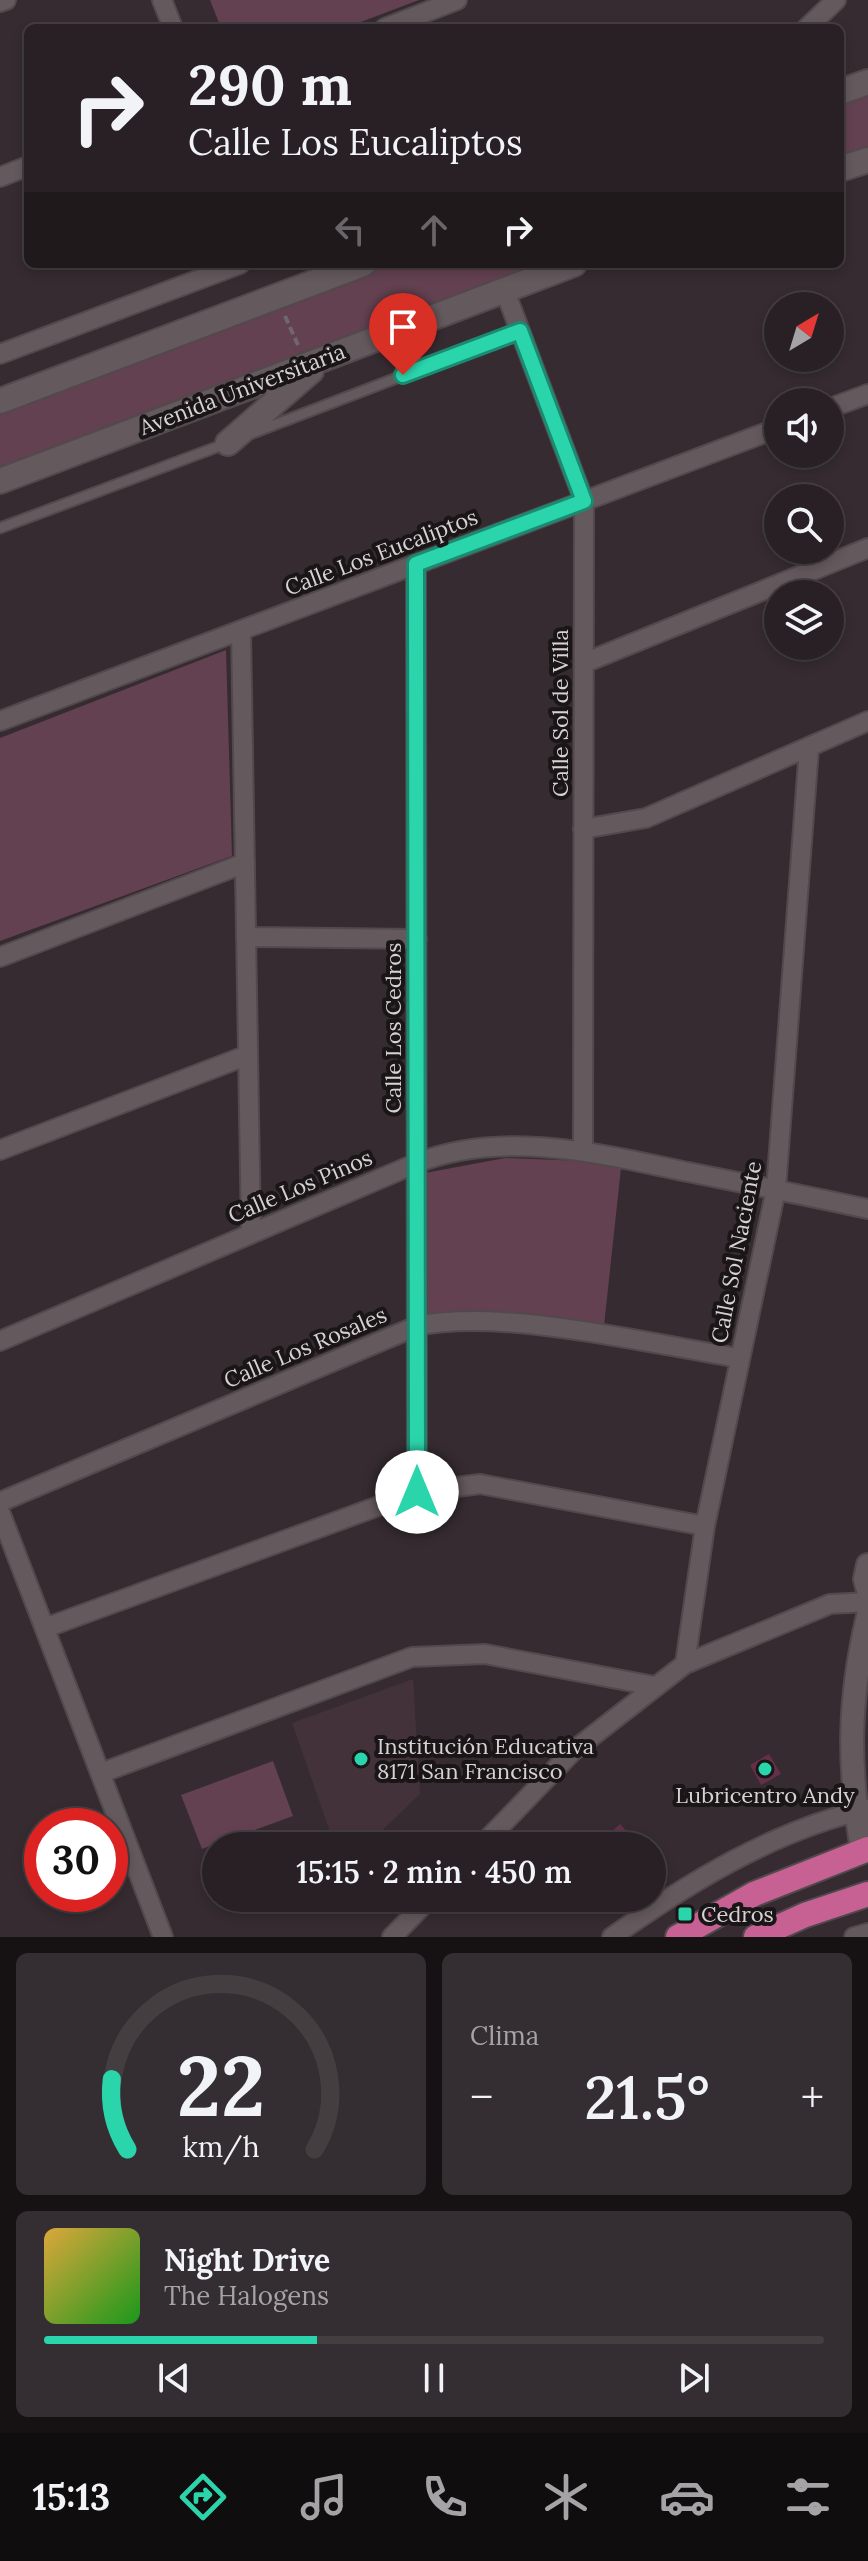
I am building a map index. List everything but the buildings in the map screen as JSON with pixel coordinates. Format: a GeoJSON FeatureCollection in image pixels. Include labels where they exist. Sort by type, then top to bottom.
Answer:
{"type":"FeatureCollection","features":[{"type":"Feature","properties":{"kind":"highway"},"geometry":{"type":"LineString","coordinates":[[678,1937],[754,1894],[865,1850]]}},
{"type":"Feature","properties":{"kind":"highway"},"geometry":{"type":"LineString","coordinates":[[756,1937],[805,1915],[868,1894]]}},
{"type":"Feature","properties":{"kind":"main road"},"geometry":{"type":"LineString","coordinates":[[844,91],[868,82]]}},
{"type":"Feature","properties":{"kind":"main road"},"geometry":{"type":"LineString","coordinates":[[844,168],[868,160]]}},
{"type":"Feature","properties":{"kind":"main road"},"geometry":{"type":"LineString","coordinates":[[0,401],[353,268]]}},
{"type":"Feature","properties":{"kind":"main road","name":"Avenida Universitaria"},"geometry":{"type":"LineString","coordinates":[[0,481],[564,268]]}},
{"type":"Feature","properties":{"kind":"main road"},"geometry":{"type":"LineString","coordinates":[[228,443],[317,361]]}},
{"type":"Feature","properties":{"kind":"street"},"geometry":{"type":"LineString","coordinates":[[0,2],[6,0]]}},
{"type":"Feature","properties":{"kind":"street"},"geometry":{"type":"LineString","coordinates":[[162,0],[171,24]]}},
{"type":"Feature","properties":{"kind":"street"},"geometry":{"type":"LineString","coordinates":[[395,24],[457,0]]}},
{"type":"Feature","properties":{"kind":"street"},"geometry":{"type":"LineString","coordinates":[[811,24],[836,0]]}},
{"type":"Feature","properties":{"kind":"street"},"geometry":{"type":"LineString","coordinates":[[0,177],[24,168]]}},
{"type":"Feature","properties":{"kind":"street"},"geometry":{"type":"LineString","coordinates":[[0,354],[229,268]]}},
{"type":"Feature","properties":{"kind":"street","name":"Calle Sol de Villa"},"geometry":{"type":"LineString","coordinates":[[505,291],[584,501],[583,1150]]}},
{"type":"Feature","properties":{"kind":"street"},"geometry":{"type":"LineString","coordinates":[[844,403],[868,394]]}},
{"type":"Feature","properties":{"kind":"street","name":"Calle Los Eucaliptos"},"geometry":{"type":"LineString","coordinates":[[0,721],[764,433]]}},
{"type":"Feature","properties":{"kind":"street"},"geometry":{"type":"LineString","coordinates":[[584,663],[868,548]]}},
{"type":"Feature","properties":{"kind":"street","name":"Calle Los Cedros"},"geometry":{"type":"LineString","coordinates":[[416,564],[417,1492]]}},
{"type":"Feature","properties":{"kind":"street"},"geometry":{"type":"LineString","coordinates":[[241,630],[251,1233]]}},
{"type":"Feature","properties":{"kind":"street"},"geometry":{"type":"LineString","coordinates":[[583,829],[646,818],[868,721]]}},
{"type":"Feature","properties":{"kind":"street","name":"Calle Sol Naciente"},"geometry":{"type":"LineString","coordinates":[[685,1664],[705,1526],[776,1189],[809,748]]}},
{"type":"Feature","properties":{"kind":"street"},"geometry":{"type":"LineString","coordinates":[[0,957],[245,863]]}},
{"type":"Feature","properties":{"kind":"street"},"geometry":{"type":"LineString","coordinates":[[246,937],[417,939]]}},
{"type":"Feature","properties":{"kind":"street"},"geometry":{"type":"LineString","coordinates":[[0,1150],[248,1055]]}},
{"type":"Feature","properties":{"kind":"street","name":"Calle Los Pinos"},"geometry":{"type":"LineString","coordinates":[[0,1341],[417,1163],[469,1150],[502,1147],[583,1150],[868,1209]]}},
{"type":"Feature","properties":{"kind":"street","name":"Calle Los Rosales"},"geometry":{"type":"LineString","coordinates":[[0,1502],[417,1326],[439,1321],[531,1325],[740,1358]]}},
{"type":"Feature","properties":{"kind":"street"},"geometry":{"type":"LineString","coordinates":[[45,1628],[417,1492],[480,1484],[705,1526]]}},
{"type":"Feature","properties":{"kind":"street"},"geometry":{"type":"LineString","coordinates":[[0,1512],[163,1937]]}},
{"type":"Feature","properties":{"kind":"street"},"geometry":{"type":"LineString","coordinates":[[868,1565],[865,1579],[868,1590]]}},
{"type":"Feature","properties":{"kind":"street"},"geometry":{"type":"LineString","coordinates":[[495,1832],[573,1751],[685,1664],[830,1604],[868,1602]]}},
{"type":"Feature","properties":{"kind":"street"},"geometry":{"type":"LineString","coordinates":[[865,1850],[862,1810],[850,1763],[853,1692],[864,1650],[868,1616]]}},
{"type":"Feature","properties":{"kind":"street"},"geometry":{"type":"LineString","coordinates":[[101,1773],[412,1657],[485,1654],[654,1686]]}},
{"type":"Feature","properties":{"kind":"street"},"geometry":{"type":"LineString","coordinates":[[612,1937],[706,1877],[747,1855],[775,1841],[862,1810]]}},
{"type":"Feature","properties":{"kind":"street"},"geometry":{"type":"LineString","coordinates":[[392,1937],[416,1912]]}},
{"type":"Feature","properties":{"kind":"street"},"geometry":{"type":"LineString","coordinates":[[854,1937],[868,1933]]}},
{"type":"Feature","properties":{"kind":"lane","name":"Avenida Universitaria"},"geometry":{"type":"LineString","coordinates":[[0,528],[520,331]]}},
{"type":"Feature","properties":{"kind":"path"},"geometry":{"type":"LineString","coordinates":[[277,297],[317,361]]}},
{"type":"Feature","properties":{"kind":"shaded area"},"geometry":{"type":"Polygon","coordinates":[[[210,0],[419,0],[356,24],[219,24],[210,0]]]}},
{"type":"Feature","properties":{"kind":"shaded area"},"geometry":{"type":"Polygon","coordinates":[[[868,94],[868,150],[844,159],[844,102],[868,94]]]}},
{"type":"Feature","properties":{"kind":"shaded area"},"geometry":{"type":"Polygon","coordinates":[[[381,268],[535,268],[0,471],[0,413],[381,268]]]}},
{"type":"Feature","properties":{"kind":"shaded area"},"geometry":{"type":"Polygon","coordinates":[[[226,650],[232,856],[0,941],[0,738],[226,650]]]}},
{"type":"Feature","properties":{"kind":"shaded area"},"geometry":{"type":"Polygon","coordinates":[[[505,1158],[583,1161],[621,1168],[604,1326],[537,1316],[425,1314],[425,1173],[505,1158]]]}},
{"type":"Feature","properties":{"kind":"shaded area","name":"Institución Educativa 8171 San Francisco"},"geometry":{"type":"Polygon","coordinates":[[[413,1679],[420,1794],[381,1832],[330,1832],[292,1723],[413,1679]]]}},
{"type":"Feature","properties":{"kind":"shaded area"},"geometry":{"type":"Polygon","coordinates":[[[273,1761],[293,1816],[249,1832],[202,1832],[202,1849],[181,1795],[273,1761]]]}},
{"type":"Feature","properties":{"kind":"place","name":"Institución Educativa 8171 San Francisco"},"geometry":{"type":"Point","coordinates":[361,1759]}},
{"type":"Feature","properties":{"kind":"place","name":"Lubricentro Andy"},"geometry":{"type":"Point","coordinates":[765,1769]}},
{"type":"Feature","properties":{"kind":"place","name":"Cedros"},"geometry":{"type":"Point","coordinates":[685,1914]}},
{"type":"Feature","properties":{"kind":"route"},"geometry":{"type":"LineString","coordinates":[[403,375],[520,331],[584,501],[416,564],[417,1492]]}}]}
